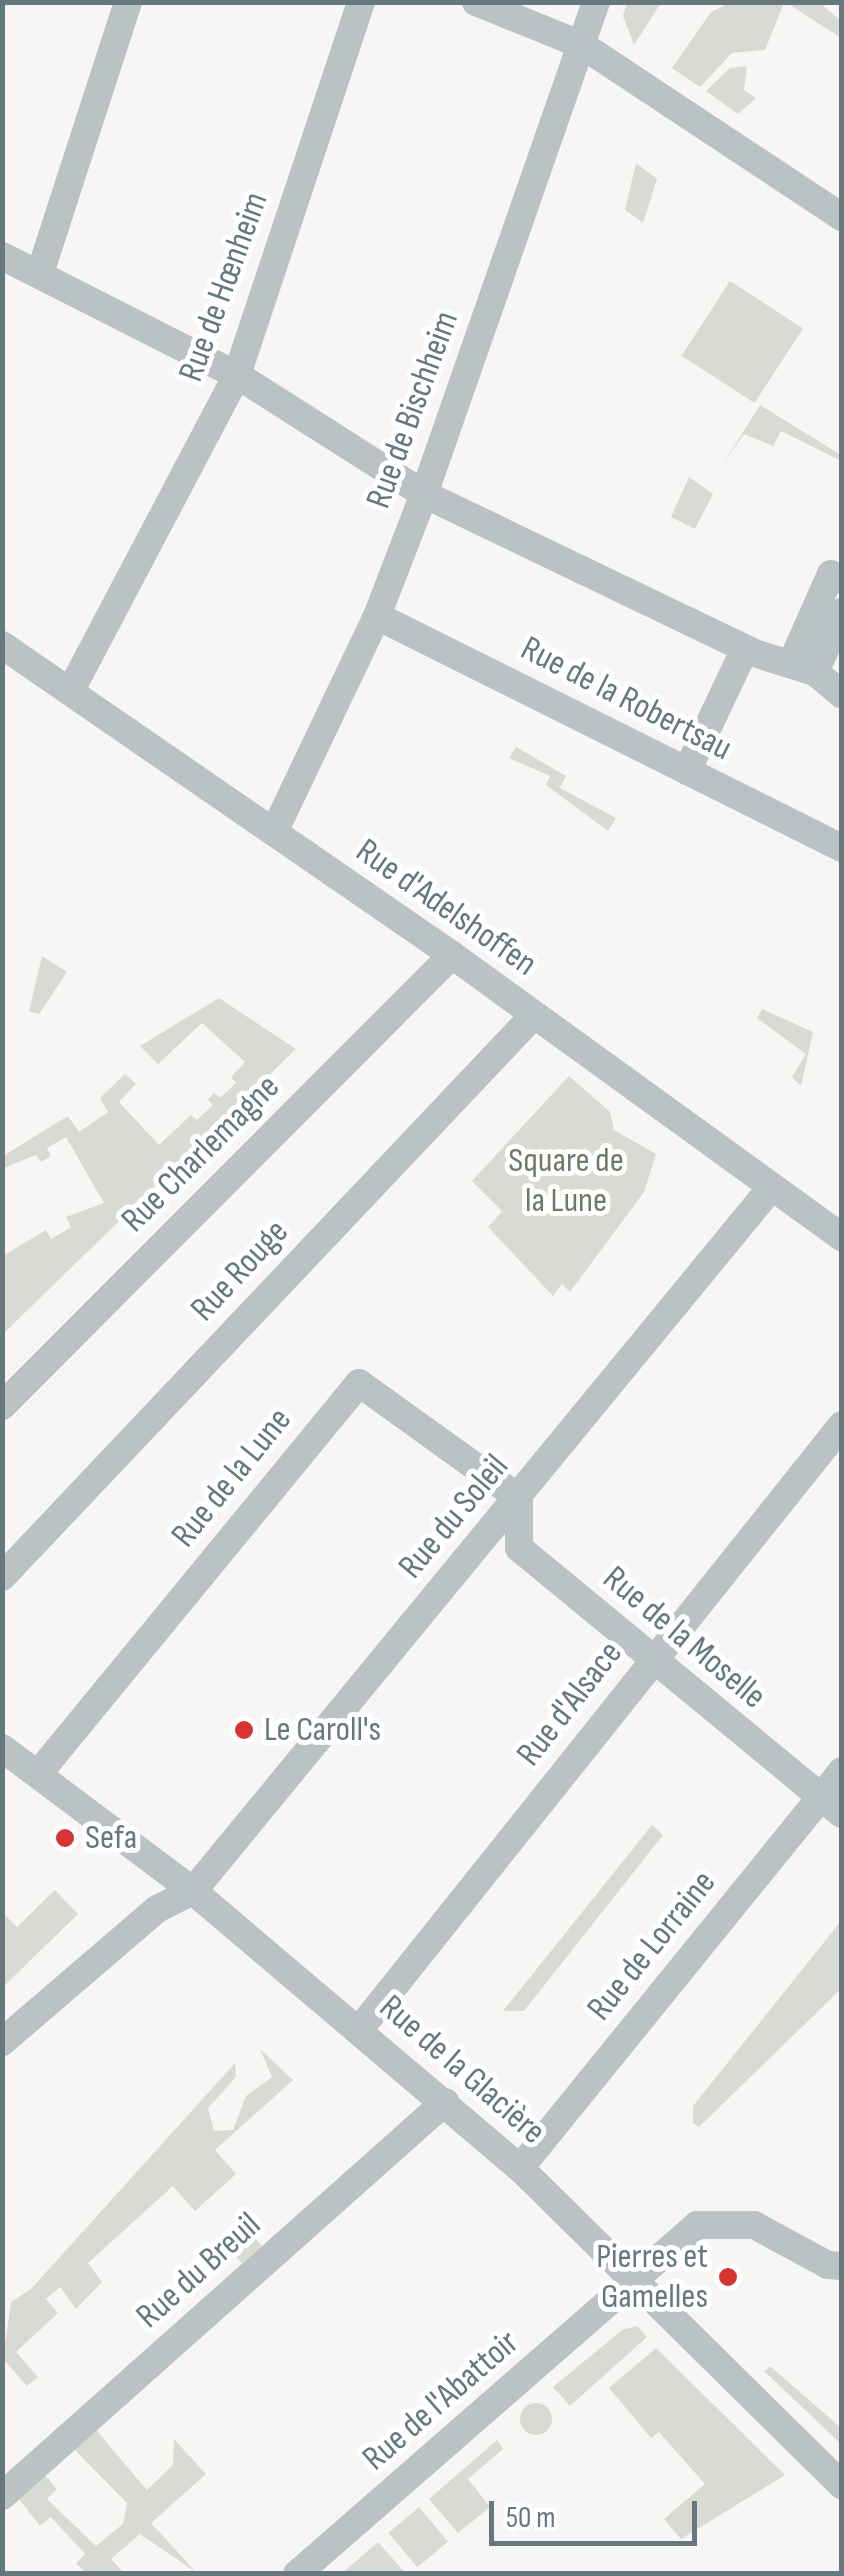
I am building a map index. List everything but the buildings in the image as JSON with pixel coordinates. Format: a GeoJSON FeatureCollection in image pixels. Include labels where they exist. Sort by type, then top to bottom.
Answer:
{"type":"FeatureCollection","features":[{"type":"Feature","properties":{"kind":"street"},"geometry":{"type":"LineString","coordinates":[[40,273],[128,2]]}},
{"type":"Feature","properties":{"kind":"street","name":"Rue de Hœnheim"},"geometry":{"type":"LineString","coordinates":[[71,690],[238,375],[361,2]]}},
{"type":"Feature","properties":{"kind":"street"},"geometry":{"type":"LineString","coordinates":[[476,2],[582,45],[842,217]]}},
{"type":"Feature","properties":{"kind":"street","name":"Rue de Bischheim"},"geometry":{"type":"LineString","coordinates":[[274,832],[377,616],[424,494],[596,2]]}},
{"type":"Feature","properties":{"kind":"street"},"geometry":{"type":"LineString","coordinates":[[2,256],[238,375],[424,494],[745,648],[804,667],[842,694]]}},
{"type":"Feature","properties":{"kind":"street"},"geometry":{"type":"LineString","coordinates":[[804,667],[831,574],[842,580]]}},
{"type":"Feature","properties":{"kind":"street"},"geometry":{"type":"LineString","coordinates":[[804,667],[842,612]]}},
{"type":"Feature","properties":{"kind":"street","name":"Rue de la Robertsau"},"geometry":{"type":"LineString","coordinates":[[377,616],[842,848]]}},
{"type":"Feature","properties":{"kind":"street","name":"Rue d'Adelshoffen"},"geometry":{"type":"LineString","coordinates":[[2,646],[452,955],[770,1189],[842,1237]]}},
{"type":"Feature","properties":{"kind":"street"},"geometry":{"type":"LineString","coordinates":[[687,771],[745,648]]}},
{"type":"Feature","properties":{"kind":"street","name":"Rue Charlemagne"},"geometry":{"type":"LineString","coordinates":[[2,1406],[452,955]]}},
{"type":"Feature","properties":{"kind":"street","name":"Rue Rouge"},"geometry":{"type":"LineString","coordinates":[[2,1577],[533,1016]]}},
{"type":"Feature","properties":{"kind":"street","name":"Rue du Soleil"},"geometry":{"type":"LineString","coordinates":[[193,1891],[520,1498],[770,1189]]}},
{"type":"Feature","properties":{"kind":"street","name":"Rue de la Lune"},"geometry":{"type":"LineString","coordinates":[[38,1774],[359,1382],[520,1498]]}},
{"type":"Feature","properties":{"kind":"street","name":"Rue d'Alsace"},"geometry":{"type":"LineString","coordinates":[[359,2030],[842,1424]]}},
{"type":"Feature","properties":{"kind":"street","name":"Rue de la Moselle"},"geometry":{"type":"LineString","coordinates":[[520,1498],[519,1548],[831,1806]]}},
{"type":"Feature","properties":{"kind":"street","name":"Rue de la Glacière"},"geometry":{"type":"LineString","coordinates":[[2,1748],[193,1891],[445,2102],[520,2168],[842,2485]]}},
{"type":"Feature","properties":{"kind":"street","name":"Rue de Lorraine"},"geometry":{"type":"LineString","coordinates":[[520,2168],[831,1806],[842,1771]]}},
{"type":"Feature","properties":{"kind":"street"},"geometry":{"type":"LineString","coordinates":[[2,2042],[157,1909],[193,1891]]}},
{"type":"Feature","properties":{"kind":"street","name":"Rue du Breuil"},"geometry":{"type":"LineString","coordinates":[[2,2496],[445,2102]]}},
{"type":"Feature","properties":{"kind":"street","name":"Rue de l'Abattoir"},"geometry":{"type":"LineString","coordinates":[[296,2574],[698,2225],[754,2225],[828,2266],[842,2266]]}},
{"type":"Feature","properties":{"kind":"green space"},"geometry":{"type":"Polygon","coordinates":[[[731,2],[784,3],[765,50],[732,53],[700,87],[672,68],[711,12],[731,2]]]}},
{"type":"Feature","properties":{"kind":"green space"},"geometry":{"type":"Polygon","coordinates":[[[627,3],[661,3],[634,45],[623,16],[627,3]]]}},
{"type":"Feature","properties":{"kind":"green space"},"geometry":{"type":"Polygon","coordinates":[[[787,3],[820,3],[841,21],[841,38],[787,3]]]}},
{"type":"Feature","properties":{"kind":"green space"},"geometry":{"type":"Polygon","coordinates":[[[747,66],[744,90],[756,98],[738,114],[706,91],[730,68],[747,66]]]}},
{"type":"Feature","properties":{"kind":"green space"},"geometry":{"type":"Polygon","coordinates":[[[636,163],[657,179],[643,223],[625,210],[636,163]]]}},
{"type":"Feature","properties":{"kind":"green space"},"geometry":{"type":"Polygon","coordinates":[[[730,281],[803,328],[754,403],[682,356],[730,281]]]}},
{"type":"Feature","properties":{"kind":"green space"},"geometry":{"type":"Polygon","coordinates":[[[760,405],[841,455],[841,461],[781,431],[773,446],[744,434],[723,464],[760,405]]]}},
{"type":"Feature","properties":{"kind":"green space"},"geometry":{"type":"Polygon","coordinates":[[[689,477],[713,494],[695,529],[671,517],[689,477]]]}},
{"type":"Feature","properties":{"kind":"green space"},"geometry":{"type":"Polygon","coordinates":[[[516,747],[566,776],[560,788],[616,818],[608,831],[546,785],[550,776],[509,758],[516,747]]]}},
{"type":"Feature","properties":{"kind":"green space"},"geometry":{"type":"Polygon","coordinates":[[[42,956],[67,972],[39,1014],[29,1011],[42,956]]]}},
{"type":"Feature","properties":{"kind":"green space"},"geometry":{"type":"Polygon","coordinates":[[[219,998],[296,1049],[3,1334],[3,1256],[46,1230],[51,1239],[71,1227],[66,1217],[104,1203],[66,1137],[47,1148],[51,1156],[41,1162],[36,1155],[4,1168],[3,1156],[68,1116],[79,1132],[108,1112],[100,1098],[125,1074],[136,1084],[119,1102],[159,1145],[191,1115],[197,1120],[213,1105],[208,1099],[214,1093],[220,1098],[236,1083],[231,1077],[245,1062],[202,1023],[158,1064],[140,1046],[219,998]]]}},
{"type":"Feature","properties":{"kind":"green space"},"geometry":{"type":"Polygon","coordinates":[[[762,1009],[813,1032],[801,1086],[792,1077],[806,1054],[757,1018],[762,1009]]]}},
{"type":"Feature","properties":{"kind":"green space","name":"Square de la Lune"},"geometry":{"type":"Polygon","coordinates":[[[569,1076],[610,1112],[614,1130],[656,1154],[644,1192],[570,1292],[562,1284],[553,1296],[488,1227],[502,1211],[472,1181],[569,1076]]]}},
{"type":"Feature","properties":{"kind":"green space"},"geometry":{"type":"Polygon","coordinates":[[[652,1825],[663,1835],[524,2011],[503,2011],[652,1825]]]}},
{"type":"Feature","properties":{"kind":"green space"},"geometry":{"type":"Polygon","coordinates":[[[55,1890],[78,1914],[3,1987],[3,1913],[17,1927],[55,1890]]]}},
{"type":"Feature","properties":{"kind":"green space"},"geometry":{"type":"Polygon","coordinates":[[[841,1921],[841,1989],[699,2127],[693,2123],[693,2106],[841,1921]]]}},
{"type":"Feature","properties":{"kind":"green space"},"geometry":{"type":"Polygon","coordinates":[[[260,2049],[293,2080],[215,2150],[236,2174],[195,2211],[173,2186],[88,2263],[102,2282],[76,2309],[60,2287],[46,2299],[58,2313],[16,2352],[38,2377],[27,2386],[3,2359],[11,2302],[31,2289],[235,2063],[236,2077],[208,2108],[214,2131],[233,2130],[246,2096],[272,2077],[260,2049]]]}},
{"type":"Feature","properties":{"kind":"green space"},"geometry":{"type":"Polygon","coordinates":[[[245,2227],[262,2246],[242,2263],[221,2240],[245,2227]]]}},
{"type":"Feature","properties":{"kind":"green space"},"geometry":{"type":"Polygon","coordinates":[[[637,2326],[647,2337],[570,2406],[553,2387],[622,2330],[637,2326]]]}},
{"type":"Feature","properties":{"kind":"green space"},"geometry":{"type":"Polygon","coordinates":[[[656,2348],[785,2475],[681,2539],[664,2519],[705,2484],[659,2432],[651,2438],[609,2388],[656,2348]]]}},
{"type":"Feature","properties":{"kind":"green space"},"geometry":{"type":"Polygon","coordinates":[[[770,2366],[841,2428],[841,2444],[764,2371],[770,2366]]]}},
{"type":"Feature","properties":{"kind":"green space"},"geometry":{"type":"Polygon","coordinates":[[[536,2403],[548,2407],[552,2419],[548,2431],[536,2435],[524,2431],[520,2419],[524,2407],[536,2403]]]}},
{"type":"Feature","properties":{"kind":"green space"},"geometry":{"type":"Polygon","coordinates":[[[96,2430],[147,2490],[173,2465],[174,2439],[206,2474],[151,2523],[197,2573],[140,2534],[111,2559],[124,2573],[86,2573],[76,2563],[85,2554],[51,2517],[40,2526],[19,2499],[45,2475],[57,2489],[47,2499],[96,2546],[123,2524],[127,2503],[74,2449],[96,2430]]]}},
{"type":"Feature","properties":{"kind":"green space"},"geometry":{"type":"Polygon","coordinates":[[[497,2440],[503,2449],[468,2479],[490,2507],[458,2533],[429,2499],[497,2440]]]}},
{"type":"Feature","properties":{"kind":"green space"},"geometry":{"type":"Polygon","coordinates":[[[419,2507],[448,2541],[417,2567],[388,2533],[419,2507]]]}},
{"type":"Feature","properties":{"kind":"green space"},"geometry":{"type":"Polygon","coordinates":[[[378,2542],[405,2573],[342,2573],[378,2542]]]}},
{"type":"Feature","properties":{"kind":"place","name":"Le Caroll's"},"geometry":{"type":"Point","coordinates":[244,1730]}},
{"type":"Feature","properties":{"kind":"place","name":"Sefa"},"geometry":{"type":"Point","coordinates":[65,1838]}},
{"type":"Feature","properties":{"kind":"place","name":"Pierres et Gamelles"},"geometry":{"type":"Point","coordinates":[728,2277]}}]}
